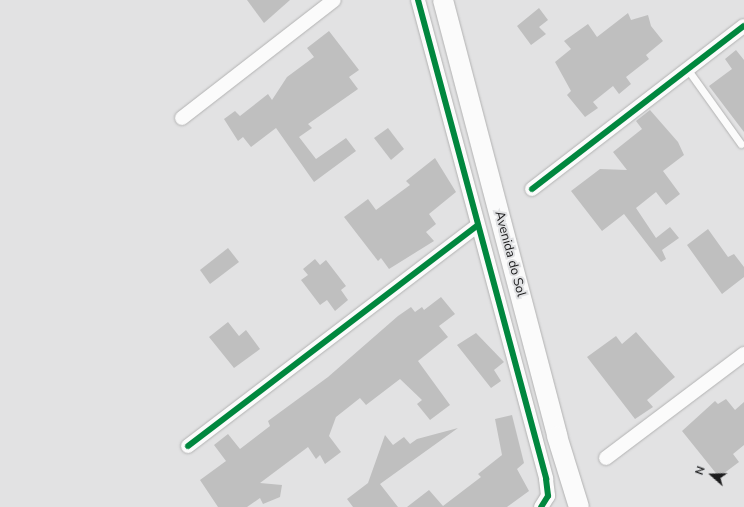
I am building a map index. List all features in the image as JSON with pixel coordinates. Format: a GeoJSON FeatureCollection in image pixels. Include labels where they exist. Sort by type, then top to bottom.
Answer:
{"type":"FeatureCollection","features":[{"type":"Feature","properties":{"kind":"street"},"geometry":{"type":"LineString","coordinates":[[182,118],[334,0]]}},
{"type":"Feature","properties":{"kind":"street"},"geometry":{"type":"LineString","coordinates":[[418,0],[546,479],[548,496],[541,507]]}},
{"type":"Feature","properties":{"kind":"street","name":"Avenida do Sol"},"geometry":{"type":"LineString","coordinates":[[443,0],[557,436],[579,507]]}},
{"type":"Feature","properties":{"kind":"street"},"geometry":{"type":"LineString","coordinates":[[532,189],[744,26]]}},
{"type":"Feature","properties":{"kind":"street"},"geometry":{"type":"LineString","coordinates":[[188,446],[478,226]]}},
{"type":"Feature","properties":{"kind":"street"},"geometry":{"type":"LineString","coordinates":[[606,458],[744,354]]}},
{"type":"Feature","properties":{"kind":"lane"},"geometry":{"type":"LineString","coordinates":[[688,70],[741,144]]}},
{"type":"Feature","properties":{"kind":"building"},"geometry":{"type":"Polygon","coordinates":[[[247,0],[290,0],[264,23],[247,0]]]}},
{"type":"Feature","properties":{"kind":"building"},"geometry":{"type":"Polygon","coordinates":[[[539,8],[548,20],[539,27],[546,34],[531,45],[517,26],[539,8]]]}},
{"type":"Feature","properties":{"kind":"building"},"geometry":{"type":"Polygon","coordinates":[[[628,13],[631,20],[648,15],[651,26],[663,41],[646,55],[649,59],[626,77],[631,84],[619,94],[613,86],[593,102],[598,108],[585,117],[567,95],[571,91],[555,62],[571,49],[564,41],[588,24],[597,37],[628,13]]]}},
{"type":"Feature","properties":{"kind":"building"},"geometry":{"type":"Polygon","coordinates":[[[329,31],[359,70],[349,77],[358,89],[308,124],[312,128],[299,137],[316,159],[346,138],[356,151],[314,182],[276,128],[251,147],[243,137],[238,141],[224,119],[235,111],[240,116],[268,94],[272,100],[287,77],[314,57],[307,48],[329,31]]]}},
{"type":"Feature","properties":{"kind":"building"},"geometry":{"type":"Polygon","coordinates":[[[736,50],[744,60],[744,132],[709,86],[732,69],[725,59],[736,50]]]}},
{"type":"Feature","properties":{"kind":"building"},"geometry":{"type":"Polygon","coordinates":[[[650,110],[678,142],[684,155],[663,171],[680,194],[666,205],[656,192],[636,208],[656,238],[670,227],[679,238],[662,250],[666,259],[661,262],[624,214],[602,231],[571,191],[600,169],[627,170],[613,152],[642,129],[636,121],[650,110]]]}},
{"type":"Feature","properties":{"kind":"building"},"geometry":{"type":"Polygon","coordinates":[[[388,128],[404,149],[391,160],[374,138],[388,128]]]}},
{"type":"Feature","properties":{"kind":"building"},"geometry":{"type":"Polygon","coordinates":[[[435,158],[456,192],[429,214],[436,224],[426,232],[434,241],[389,269],[381,258],[378,261],[344,217],[368,199],[376,210],[410,185],[406,181],[435,158]]]}},
{"type":"Feature","properties":{"kind":"building"},"geometry":{"type":"Polygon","coordinates":[[[708,229],[728,257],[734,254],[744,267],[744,277],[722,294],[687,245],[708,229]]]}},
{"type":"Feature","properties":{"kind":"building"},"geometry":{"type":"Polygon","coordinates":[[[228,248],[239,262],[210,284],[200,270],[228,248]]]}},
{"type":"Feature","properties":{"kind":"building"},"geometry":{"type":"Polygon","coordinates":[[[315,259],[320,265],[326,260],[346,286],[341,290],[348,300],[335,311],[327,300],[320,305],[301,280],[308,275],[303,269],[315,259]]]}},
{"type":"Feature","properties":{"kind":"building"},"geometry":{"type":"Polygon","coordinates":[[[441,297],[455,314],[439,326],[448,337],[418,361],[450,405],[430,420],[417,404],[422,400],[400,379],[366,405],[360,398],[336,417],[329,436],[341,452],[325,464],[320,455],[316,459],[308,447],[260,483],[282,485],[280,497],[263,504],[260,498],[247,507],[218,507],[200,480],[226,461],[214,445],[228,434],[240,449],[270,426],[268,421],[328,377],[398,316],[411,307],[415,312],[422,307],[424,310],[441,297]]]}},
{"type":"Feature","properties":{"kind":"building"},"geometry":{"type":"Polygon","coordinates":[[[228,322],[239,336],[246,330],[260,349],[234,368],[209,337],[228,322]]]}},
{"type":"Feature","properties":{"kind":"building"},"geometry":{"type":"Polygon","coordinates":[[[636,332],[675,377],[647,400],[653,407],[635,419],[587,357],[616,336],[622,344],[636,332]]]}},
{"type":"Feature","properties":{"kind":"building"},"geometry":{"type":"Polygon","coordinates":[[[476,333],[504,362],[494,370],[501,381],[491,388],[457,345],[476,333]]]}},
{"type":"Feature","properties":{"kind":"building"},"geometry":{"type":"Polygon","coordinates":[[[726,399],[735,410],[744,402],[744,445],[733,454],[739,462],[719,477],[682,431],[715,401],[718,404],[726,399]]]}},
{"type":"Feature","properties":{"kind":"building"},"geometry":{"type":"Polygon","coordinates":[[[512,415],[524,463],[517,469],[529,491],[507,507],[407,507],[429,490],[443,506],[481,477],[478,474],[502,455],[495,419],[512,415]]]}},
{"type":"Feature","properties":{"kind":"building"},"geometry":{"type":"Polygon","coordinates":[[[458,428],[380,484],[398,507],[353,507],[347,499],[368,483],[385,435],[393,445],[404,437],[410,444],[417,439],[458,428]]]}},
{"type":"Feature","properties":{"kind":"cycle path"},"geometry":{"type":"LineString","coordinates":[[418,0],[546,479],[548,496],[541,507]]}},
{"type":"Feature","properties":{"kind":"cycle path"},"geometry":{"type":"LineString","coordinates":[[532,189],[744,26]]}},
{"type":"Feature","properties":{"kind":"cycle path"},"geometry":{"type":"LineString","coordinates":[[188,446],[477,226]]}}]}
